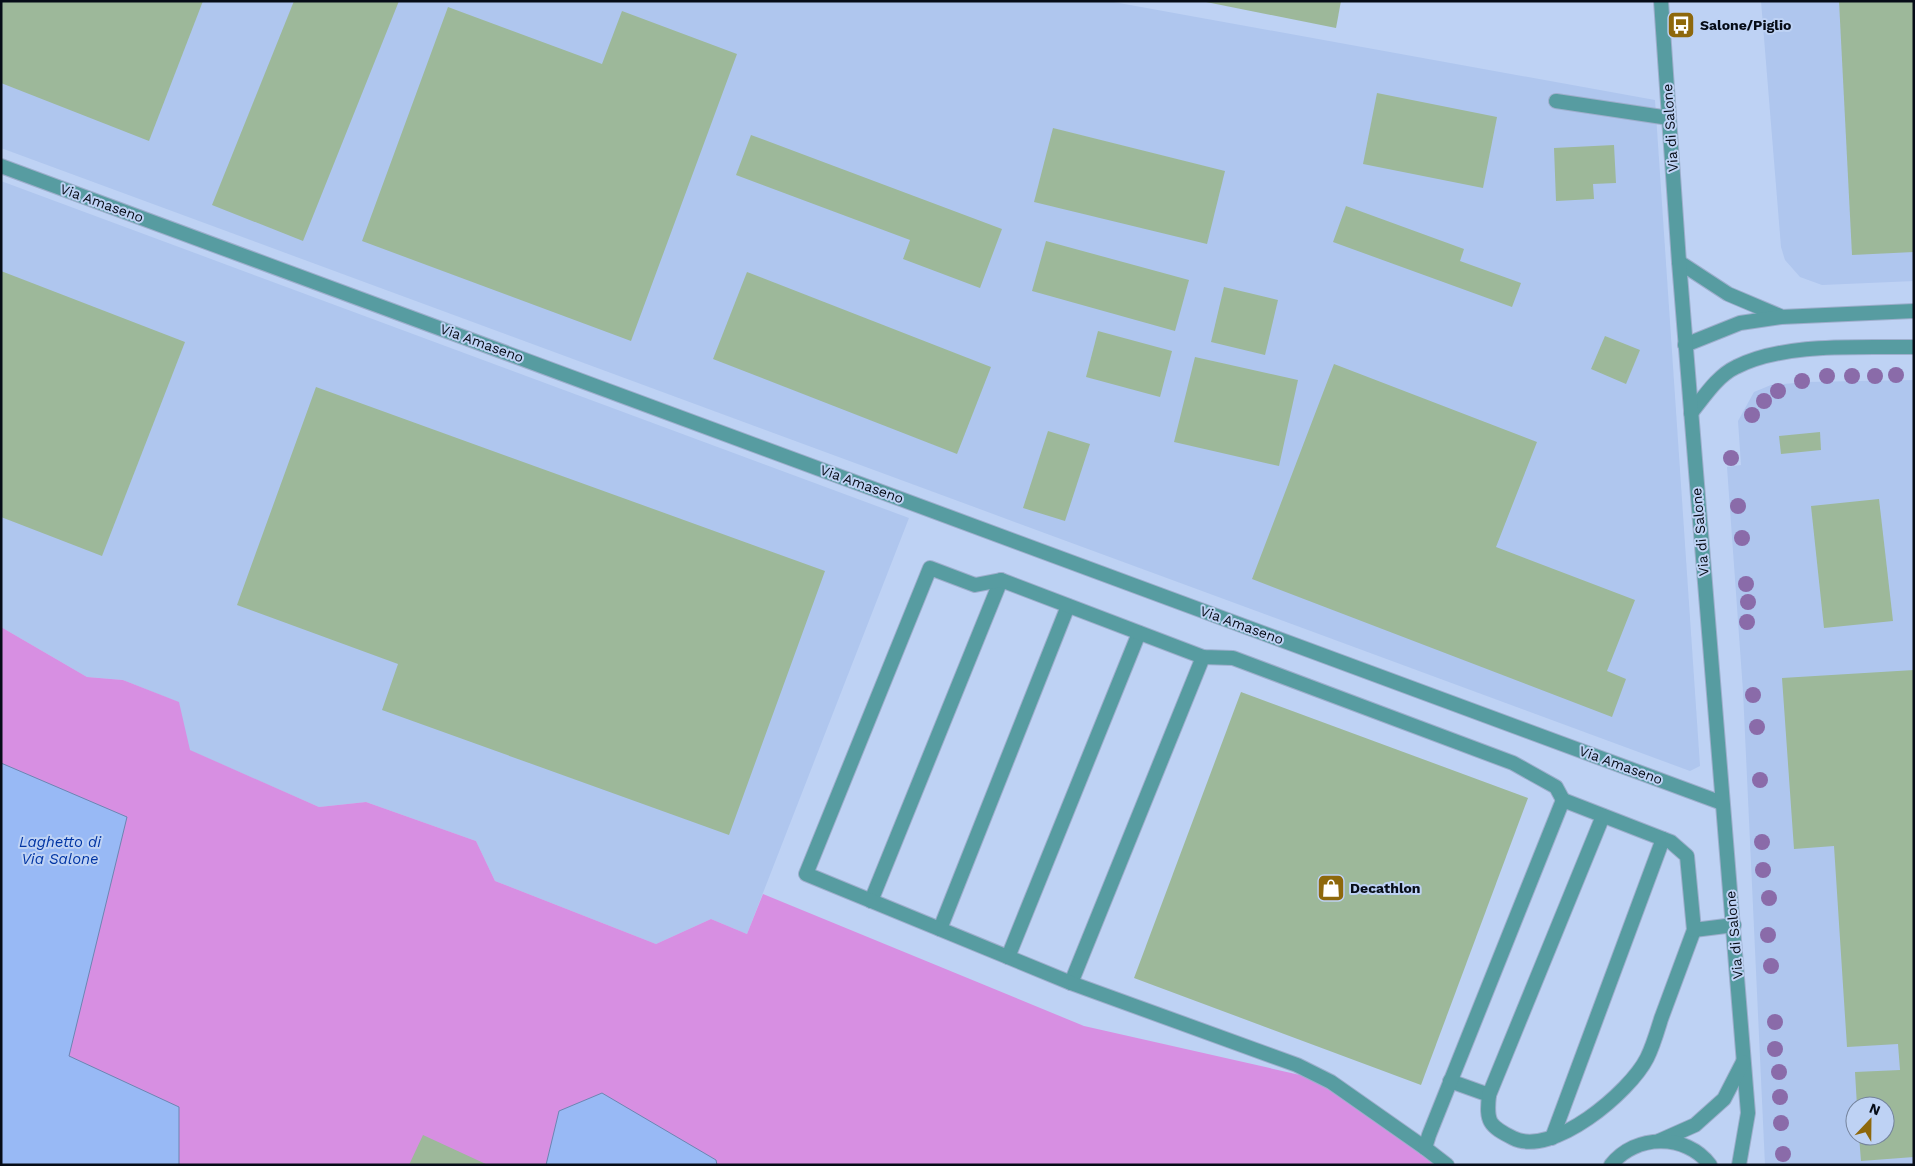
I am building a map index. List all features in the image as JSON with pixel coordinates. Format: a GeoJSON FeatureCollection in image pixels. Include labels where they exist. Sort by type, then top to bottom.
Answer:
{"type":"FeatureCollection","features":[{"type":"Feature","properties":{"kind":"street","name":"Via di Salone"},"geometry":{"type":"LineString","coordinates":[[1661,1],[1679,262],[1748,1113],[1740,1165]]}},
{"type":"Feature","properties":{"kind":"street"},"geometry":{"type":"LineString","coordinates":[[1556,101],[1669,118]]}},
{"type":"Feature","properties":{"kind":"street","name":"Via Amaseno"},"geometry":{"type":"LineString","coordinates":[[1,166],[1722,803]]}},
{"type":"Feature","properties":{"kind":"street"},"geometry":{"type":"LineString","coordinates":[[1679,262],[1728,294],[1781,317]]}},
{"type":"Feature","properties":{"kind":"street"},"geometry":{"type":"LineString","coordinates":[[1686,345],[1740,323],[1781,317],[1914,311]]}},
{"type":"Feature","properties":{"kind":"street"},"geometry":{"type":"LineString","coordinates":[[1691,413],[1718,381],[1735,367],[1756,359],[1817,350],[1914,347]]}},
{"type":"Feature","properties":{"kind":"street"},"geometry":{"type":"LineString","coordinates":[[1447,1165],[1331,1082],[1297,1065],[1071,983],[806,874],[930,568],[975,585],[1001,580],[1202,657],[1233,658],[1512,763],[1556,786],[1563,800],[1671,842],[1687,856],[1694,930],[1647,1059],[1618,1094],[1569,1132],[1541,1142],[1520,1142],[1494,1129],[1487,1115],[1489,1095],[1603,816]]}},
{"type":"Feature","properties":{"kind":"street"},"geometry":{"type":"LineString","coordinates":[[871,901],[1001,580]]}},
{"type":"Feature","properties":{"kind":"street"},"geometry":{"type":"LineString","coordinates":[[940,929],[1068,606]]}},
{"type":"Feature","properties":{"kind":"street"},"geometry":{"type":"LineString","coordinates":[[1008,957],[1139,633]]}},
{"type":"Feature","properties":{"kind":"street"},"geometry":{"type":"LineString","coordinates":[[1071,983],[1202,657]]}},
{"type":"Feature","properties":{"kind":"street"},"geometry":{"type":"LineString","coordinates":[[1425,1148],[1563,800]]}},
{"type":"Feature","properties":{"kind":"street"},"geometry":{"type":"LineString","coordinates":[[1552,1138],[1663,839]]}},
{"type":"Feature","properties":{"kind":"street"},"geometry":{"type":"LineString","coordinates":[[1694,930],[1734,925]]}},
{"type":"Feature","properties":{"kind":"street"},"geometry":{"type":"LineString","coordinates":[[1611,1165],[1625,1151],[1637,1145],[1660,1141],[1695,1125],[1724,1099],[1743,1062]]}},
{"type":"Feature","properties":{"kind":"street"},"geometry":{"type":"LineString","coordinates":[[1450,1081],[1489,1095]]}},
{"type":"Feature","properties":{"kind":"street"},"geometry":{"type":"LineString","coordinates":[[1660,1141],[1684,1145],[1706,1158],[1710,1165]]}},
{"type":"Feature","properties":{"kind":"shaded area"},"geometry":{"type":"Polygon","coordinates":[[[1,1],[1108,1],[1655,100],[1700,766],[1690,771],[1,148],[1,1]]]}},
{"type":"Feature","properties":{"kind":"shaded area"},"geometry":{"type":"Polygon","coordinates":[[[1761,1],[1914,1],[1914,281],[1822,285],[1800,277],[1785,260],[1781,247],[1761,1]]]}},
{"type":"Feature","properties":{"kind":"shaded area"},"geometry":{"type":"Polygon","coordinates":[[[1,181],[909,518],[747,934],[711,919],[656,944],[495,881],[476,841],[366,802],[319,807],[189,750],[178,702],[123,680],[87,677],[1,627],[1,181]]]}},
{"type":"Feature","properties":{"kind":"shaded area"},"geometry":{"type":"Polygon","coordinates":[[[1914,380],[1914,1165],[1765,1165],[1743,691],[1727,467],[1741,465],[1738,421],[1754,392],[1771,385],[1806,382],[1914,380]]]}},
{"type":"Feature","properties":{"kind":"shaded area"},"geometry":{"type":"Polygon","coordinates":[[[1,627],[87,677],[123,680],[179,702],[190,750],[319,807],[366,802],[476,841],[495,881],[656,944],[711,919],[747,934],[763,894],[1084,1026],[1331,1082],[1450,1165],[1,1165],[1,627]]]}},
{"type":"Feature","properties":{"kind":"water","name":"Laghetto di Via Salone"},"geometry":{"type":"Polygon","coordinates":[[[1,763],[127,817],[69,1056],[179,1107],[179,1165],[1,1165],[1,763]]]}},
{"type":"Feature","properties":{"kind":"water"},"geometry":{"type":"Polygon","coordinates":[[[602,1093],[716,1160],[717,1165],[546,1165],[559,1111],[602,1093]]]}},
{"type":"Feature","properties":{"kind":"building"},"geometry":{"type":"Polygon","coordinates":[[[1,1],[203,1],[149,141],[1,83],[1,1]]]}},
{"type":"Feature","properties":{"kind":"building"},"geometry":{"type":"Polygon","coordinates":[[[294,1],[399,1],[303,241],[212,205],[294,1]]]}},
{"type":"Feature","properties":{"kind":"building"},"geometry":{"type":"Polygon","coordinates":[[[1201,1],[1341,1],[1336,28],[1201,1]]]}},
{"type":"Feature","properties":{"kind":"building"},"geometry":{"type":"Polygon","coordinates":[[[1839,1],[1914,1],[1914,252],[1852,255],[1839,1]]]}},
{"type":"Feature","properties":{"kind":"building"},"geometry":{"type":"Polygon","coordinates":[[[448,7],[602,64],[622,11],[737,54],[631,341],[362,241],[448,7]]]}},
{"type":"Feature","properties":{"kind":"building"},"geometry":{"type":"Polygon","coordinates":[[[1377,93],[1497,117],[1483,188],[1363,164],[1377,93]]]}},
{"type":"Feature","properties":{"kind":"building"},"geometry":{"type":"Polygon","coordinates":[[[1053,128],[1225,171],[1207,244],[1034,202],[1053,128]]]}},
{"type":"Feature","properties":{"kind":"building"},"geometry":{"type":"Polygon","coordinates":[[[751,135],[1002,229],[980,288],[903,259],[910,240],[736,175],[751,135]]]}},
{"type":"Feature","properties":{"kind":"building"},"geometry":{"type":"Polygon","coordinates":[[[1614,145],[1616,183],[1593,184],[1594,199],[1556,201],[1554,148],[1614,145]]]}},
{"type":"Feature","properties":{"kind":"building"},"geometry":{"type":"Polygon","coordinates":[[[1346,206],[1464,249],[1460,261],[1521,283],[1512,307],[1333,242],[1346,206]]]}},
{"type":"Feature","properties":{"kind":"building"},"geometry":{"type":"Polygon","coordinates":[[[1046,241],[1189,280],[1175,331],[1032,291],[1046,241]]]}},
{"type":"Feature","properties":{"kind":"building"},"geometry":{"type":"Polygon","coordinates":[[[1,271],[185,342],[102,556],[1,517],[1,271]]]}},
{"type":"Feature","properties":{"kind":"building"},"geometry":{"type":"Polygon","coordinates":[[[747,272],[991,367],[957,454],[713,359],[747,272]]]}},
{"type":"Feature","properties":{"kind":"building"},"geometry":{"type":"Polygon","coordinates":[[[1224,287],[1278,300],[1265,355],[1211,342],[1224,287]]]}},
{"type":"Feature","properties":{"kind":"building"},"geometry":{"type":"Polygon","coordinates":[[[1098,331],[1172,351],[1160,397],[1086,377],[1098,331]]]}},
{"type":"Feature","properties":{"kind":"building"},"geometry":{"type":"Polygon","coordinates":[[[1605,336],[1640,350],[1626,384],[1591,369],[1605,336]]]}},
{"type":"Feature","properties":{"kind":"building"},"geometry":{"type":"Polygon","coordinates":[[[1195,357],[1298,380],[1279,466],[1174,442],[1195,357]]]}},
{"type":"Feature","properties":{"kind":"building"},"geometry":{"type":"Polygon","coordinates":[[[1334,364],[1537,442],[1496,547],[1635,600],[1607,671],[1626,679],[1612,717],[1252,579],[1334,364]]]}},
{"type":"Feature","properties":{"kind":"building"},"geometry":{"type":"Polygon","coordinates":[[[316,387],[825,571],[729,835],[382,710],[398,664],[237,605],[316,387]]]}},
{"type":"Feature","properties":{"kind":"building"},"geometry":{"type":"Polygon","coordinates":[[[1048,431],[1090,444],[1065,521],[1023,508],[1048,431]]]}},
{"type":"Feature","properties":{"kind":"building"},"geometry":{"type":"Polygon","coordinates":[[[1820,432],[1821,450],[1781,454],[1779,436],[1820,432]]]}},
{"type":"Feature","properties":{"kind":"building"},"geometry":{"type":"Polygon","coordinates":[[[1879,499],[1893,621],[1824,628],[1811,506],[1879,499]]]}},
{"type":"Feature","properties":{"kind":"building"},"geometry":{"type":"Polygon","coordinates":[[[1914,670],[1914,1157],[1861,1161],[1860,1146],[1895,1146],[1895,1096],[1856,1096],[1855,1072],[1900,1070],[1898,1044],[1847,1047],[1834,846],[1794,849],[1782,678],[1914,670]]]}},
{"type":"Feature","properties":{"kind":"building","name":"Decathlon"},"geometry":{"type":"Polygon","coordinates":[[[1241,692],[1528,798],[1421,1085],[1134,978],[1241,692]]]}},
{"type":"Feature","properties":{"kind":"building"},"geometry":{"type":"Polygon","coordinates":[[[423,1135],[488,1165],[409,1165],[423,1135]]]}},
{"type":"Feature","properties":{"kind":"place","name":"Salone/Piglio"},"geometry":{"type":"Point","coordinates":[1681,25]}},
{"type":"Feature","properties":{"kind":"place","name":"Decathlon"},"geometry":{"type":"Point","coordinates":[1331,888]}}]}
